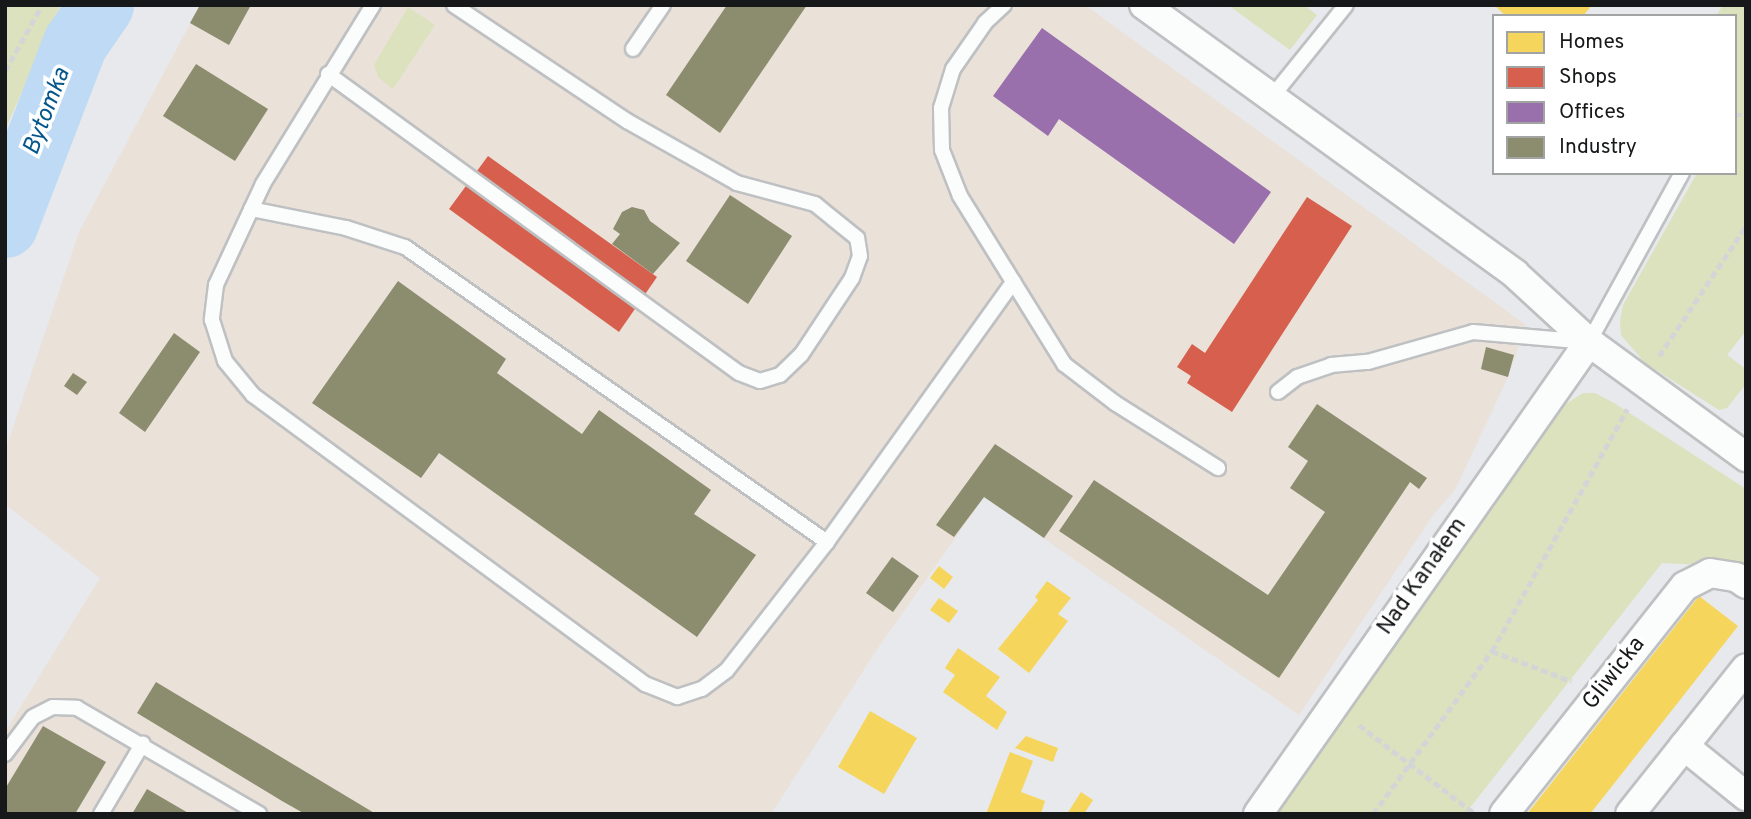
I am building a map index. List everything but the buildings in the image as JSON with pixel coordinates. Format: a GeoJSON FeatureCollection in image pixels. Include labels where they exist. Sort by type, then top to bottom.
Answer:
{"type":"FeatureCollection","features":[{"type":"Feature","properties":{"kind":"street"},"geometry":{"type":"LineString","coordinates":[[1144,5],[1515,274],[1589,342],[1746,457]]}},
{"type":"Feature","properties":{"kind":"street","name":"Nad Kanałem"},"geometry":{"type":"LineString","coordinates":[[1258,814],[1589,342]]}},
{"type":"Feature","properties":{"kind":"street","name":"Gliwicka"},"geometry":{"type":"LineString","coordinates":[[1504,814],[1685,586],[1710,573],[1736,577],[1746,584]]}},
{"type":"Feature","properties":{"kind":"street"},"geometry":{"type":"LineString","coordinates":[[1630,814],[1746,668]]}},
{"type":"Feature","properties":{"kind":"street"},"geometry":{"type":"LineString","coordinates":[[1684,746],[1746,796]]}},
{"type":"Feature","properties":{"kind":"lane"},"geometry":{"type":"LineString","coordinates":[[373,5],[328,74],[251,209],[216,285],[212,320],[225,361],[253,395],[645,684],[677,697],[702,689],[719,676],[827,542],[1013,282]]}},
{"type":"Feature","properties":{"kind":"lane"},"geometry":{"type":"LineString","coordinates":[[328,74],[739,373],[760,381],[780,375],[801,355],[852,278],[860,256],[857,238],[815,204],[737,183],[627,121],[454,5]]}},
{"type":"Feature","properties":{"kind":"lane"},"geometry":{"type":"LineString","coordinates":[[633,49],[663,5]]}},
{"type":"Feature","properties":{"kind":"lane"},"geometry":{"type":"LineString","coordinates":[[1004,5],[953,69],[941,108],[942,150],[960,196],[1065,364],[1115,403],[1218,468]]}},
{"type":"Feature","properties":{"kind":"lane"},"geometry":{"type":"LineString","coordinates":[[1271,98],[1346,5]]}},
{"type":"Feature","properties":{"kind":"lane"},"geometry":{"type":"LineString","coordinates":[[1278,392],[1297,377],[1331,365],[1368,362],[1473,332],[1589,342],[1681,175]]}},
{"type":"Feature","properties":{"kind":"lane"},"geometry":{"type":"LineString","coordinates":[[251,209],[346,228],[405,247],[827,542]]}},
{"type":"Feature","properties":{"kind":"lane"},"geometry":{"type":"LineString","coordinates":[[5,754],[33,717],[53,707],[77,708],[97,715],[143,743],[243,810],[259,814]]}},
{"type":"Feature","properties":{"kind":"lane"},"geometry":{"type":"LineString","coordinates":[[101,814],[143,743]]}},
{"type":"Feature","properties":{"kind":"path"},"geometry":{"type":"LineString","coordinates":[[5,71],[42,5]]}},
{"type":"Feature","properties":{"kind":"path"},"geometry":{"type":"LineString","coordinates":[[1373,814],[1492,651],[1642,382],[1746,226]]}},
{"type":"Feature","properties":{"kind":"path"},"geometry":{"type":"LineString","coordinates":[[1492,651],[1601,692]]}},
{"type":"Feature","properties":{"kind":"path"},"geometry":{"type":"LineString","coordinates":[[1333,705],[1476,814]]}},
{"type":"Feature","properties":{"kind":"shaded area"},"geometry":{"type":"Polygon","coordinates":[[[200,5],[1085,5],[1526,325],[1508,377],[1455,490],[1434,514],[1299,715],[984,497],[878,648],[771,814],[5,814],[5,732],[100,578],[6,505],[5,451],[79,232],[200,5]]]}},
{"type":"Feature","properties":{"kind":"green space"},"geometry":{"type":"Polygon","coordinates":[[[5,5],[61,5],[5,130],[5,5]]]}},
{"type":"Feature","properties":{"kind":"green space"},"geometry":{"type":"Polygon","coordinates":[[[1228,5],[1304,5],[1317,15],[1290,50],[1228,5]]]}},
{"type":"Feature","properties":{"kind":"green space"},"geometry":{"type":"Polygon","coordinates":[[[1723,5],[1746,5],[1746,331],[1727,355],[1746,369],[1746,384],[1727,408],[1719,410],[1645,363],[1621,335],[1620,321],[1623,305],[1696,175],[1737,175],[1737,14],[1717,14],[1723,5]]]}},
{"type":"Feature","properties":{"kind":"green space"},"geometry":{"type":"Polygon","coordinates":[[[408,7],[435,25],[393,89],[378,77],[374,65],[408,7]]]}},
{"type":"Feature","properties":{"kind":"green space"},"geometry":{"type":"Polygon","coordinates":[[[1583,393],[1595,393],[1614,403],[1746,489],[1746,567],[1662,563],[1465,814],[1272,814],[1555,411],[1583,393]]]}},
{"type":"Feature","properties":{"kind":"waterway","name":"Bytomka"},"geometry":{"type":"LineString","coordinates":[[5,225],[75,43],[101,5]]}}]}
